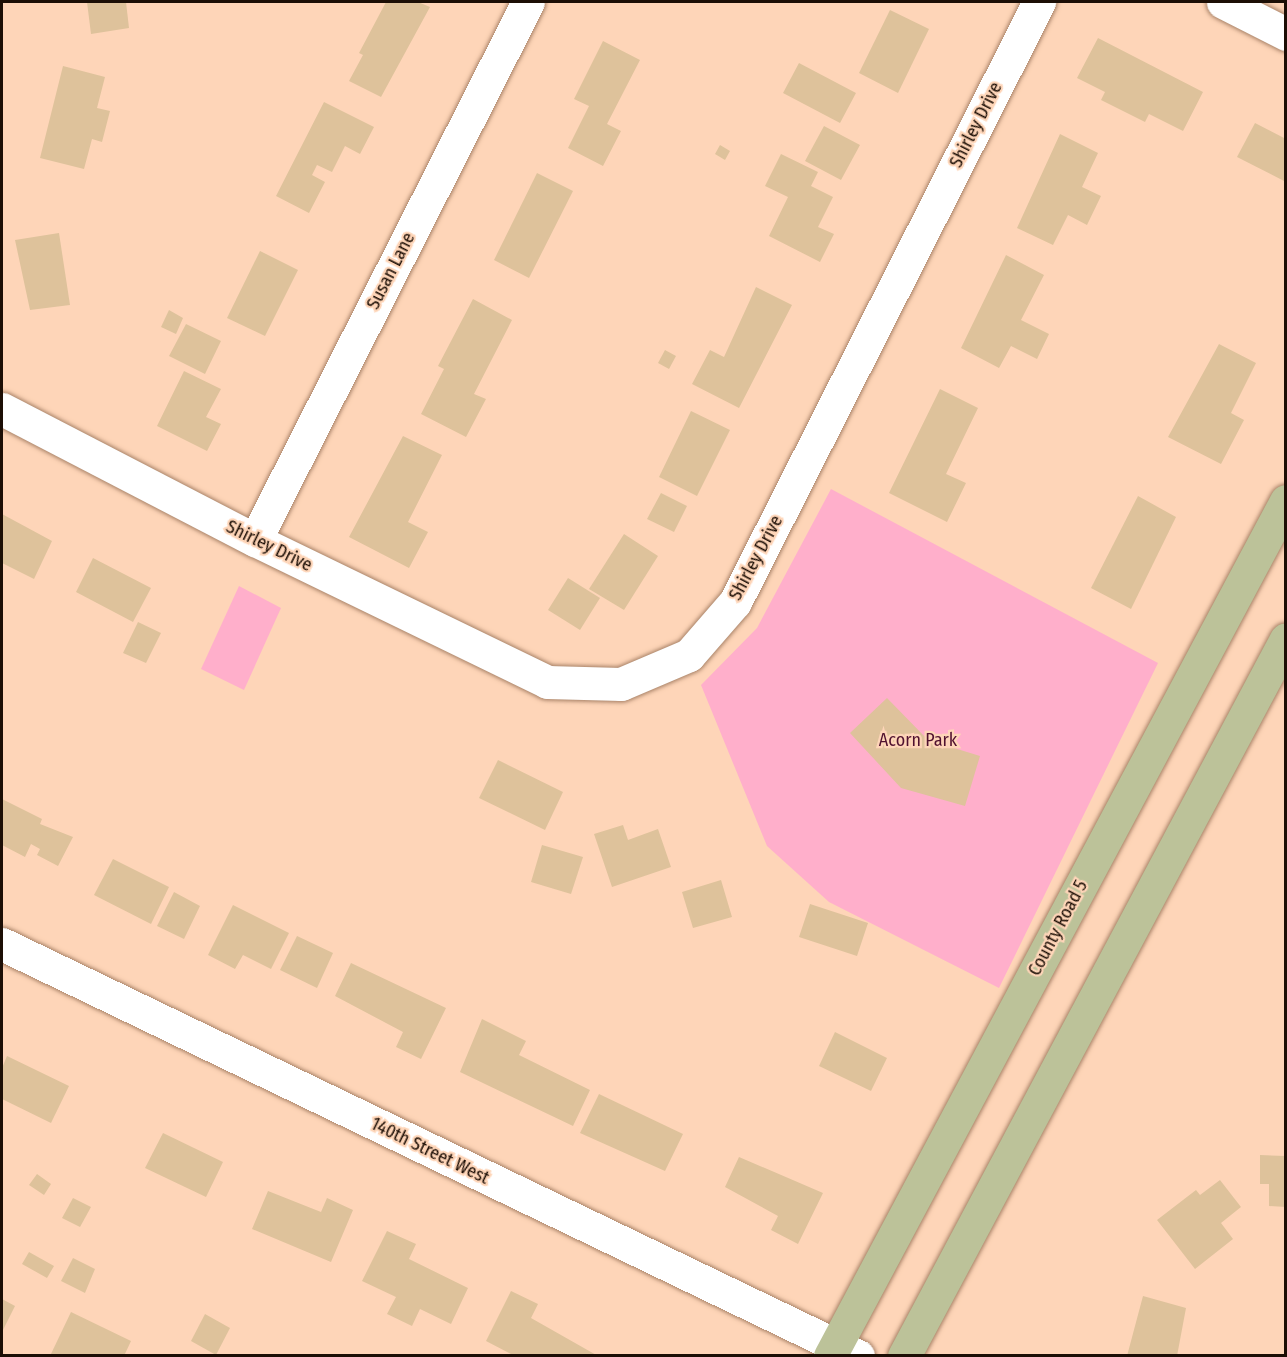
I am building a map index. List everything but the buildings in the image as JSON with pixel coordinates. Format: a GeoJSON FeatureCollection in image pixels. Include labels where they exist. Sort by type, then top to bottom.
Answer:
{"type":"FeatureCollection","features":[{"type":"Feature","properties":{"kind":"main road","name":"County Road 5"},"geometry":{"type":"LineString","coordinates":[[841,1352],[1286,501]]}},
{"type":"Feature","properties":{"kind":"main road"},"geometry":{"type":"LineString","coordinates":[[904,1356],[1286,639]]}},
{"type":"Feature","properties":{"kind":"street","name":"Susan Lane"},"geometry":{"type":"LineString","coordinates":[[255,540],[528,2]]}},
{"type":"Feature","properties":{"kind":"street","name":"Shirley Drive"},"geometry":{"type":"LineString","coordinates":[[2,409],[255,540],[547,682],[621,684],[689,655],[735,602],[1039,2]]}},
{"type":"Feature","properties":{"kind":"street"},"geometry":{"type":"LineString","coordinates":[[1223,2],[1286,34]]}},
{"type":"Feature","properties":{"kind":"street","name":"140th Street West"},"geometry":{"type":"LineString","coordinates":[[2,944],[841,1352]]}},
{"type":"Feature","properties":{"kind":"green space","name":"Acorn Park"},"geometry":{"type":"Polygon","coordinates":[[[831,489],[1158,663],[999,988],[829,902],[767,846],[701,685],[757,628],[831,489]]]}},
{"type":"Feature","properties":{"kind":"green space"},"geometry":{"type":"Polygon","coordinates":[[[239,586],[281,608],[244,690],[201,669],[239,586]]]}}]}
